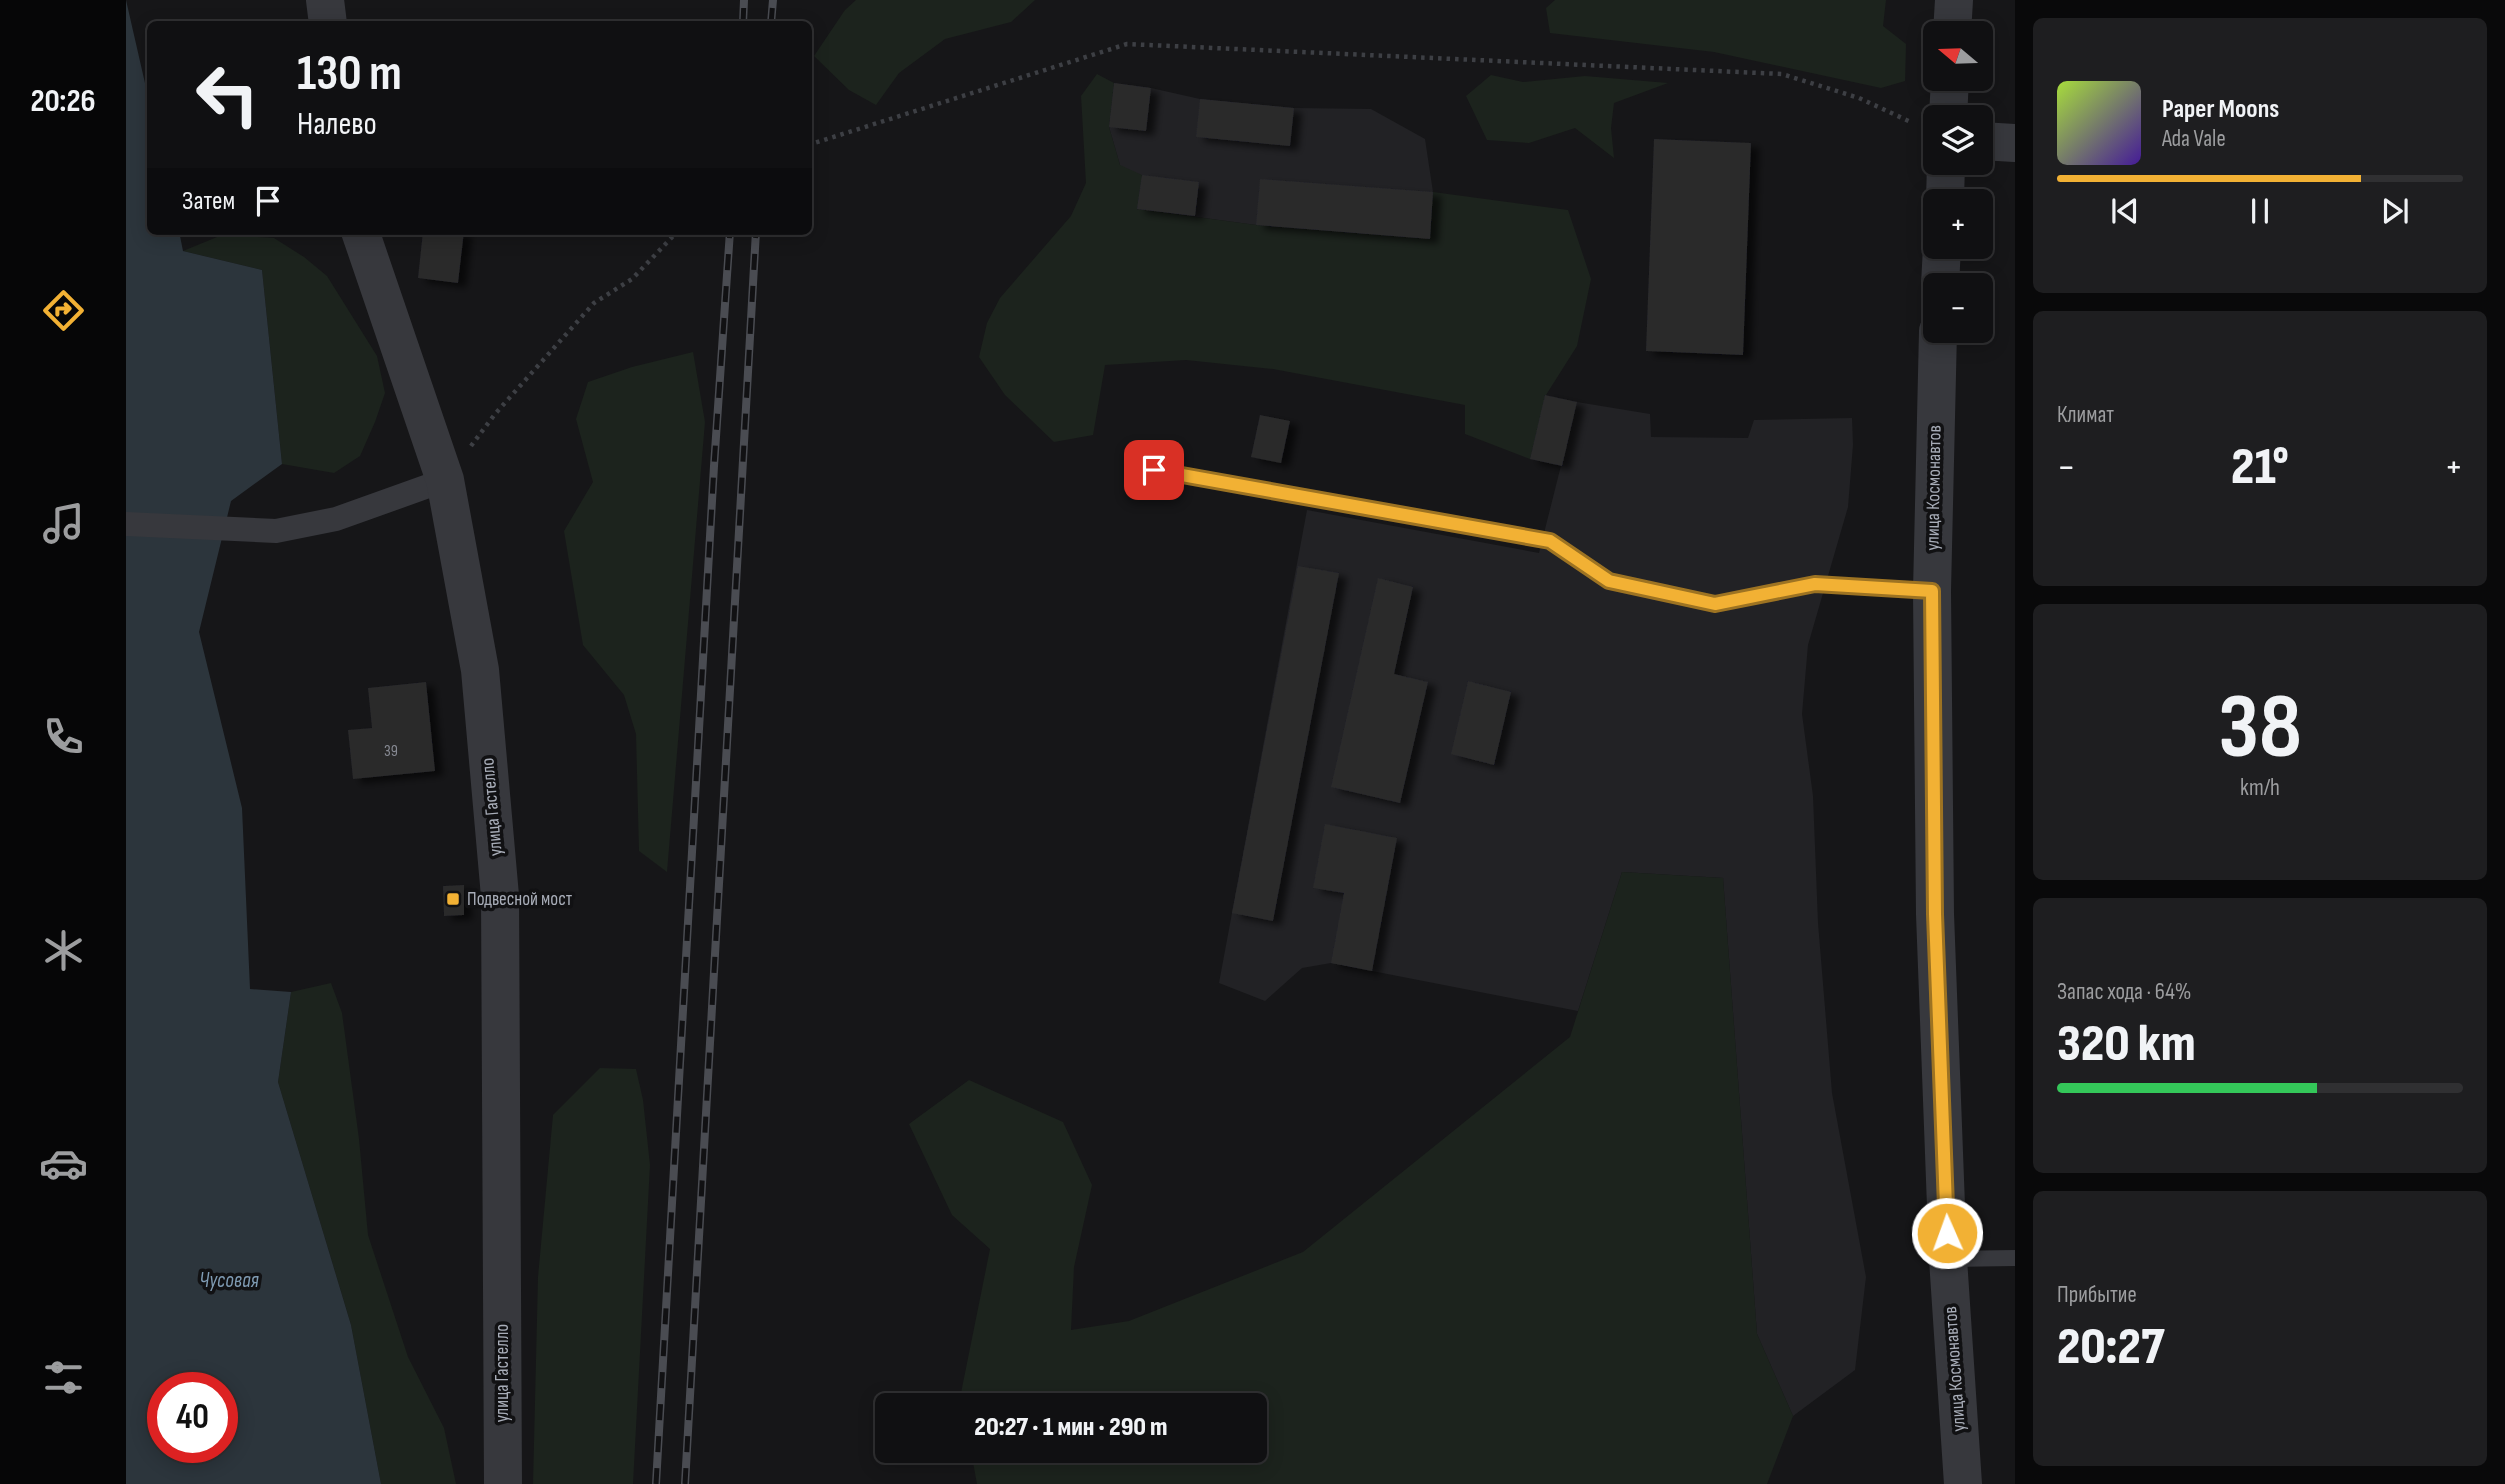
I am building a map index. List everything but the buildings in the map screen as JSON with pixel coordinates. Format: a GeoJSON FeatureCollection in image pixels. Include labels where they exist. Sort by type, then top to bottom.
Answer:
{"type":"FeatureCollection","features":[{"type":"Feature","properties":{"kind":"street"},"geometry":{"type":"LineString","coordinates":[[325,0],[328,21]]}},
{"type":"Feature","properties":{"kind":"street"},"geometry":{"type":"LineString","coordinates":[[1953,21],[1954,0]]}},
{"type":"Feature","properties":{"kind":"street"},"geometry":{"type":"LineString","coordinates":[[1993,142],[2015,143]]}},
{"type":"Feature","properties":{"kind":"street","name":"улица Гастелло"},"geometry":{"type":"LineString","coordinates":[[361,235],[445,480],[480,670],[500,896],[503,1484]]}},
{"type":"Feature","properties":{"kind":"street","name":"улица Космонавтов"},"geometry":{"type":"LineString","coordinates":[[1938,343],[1932,591],[1935,914],[1948,1259],[1963,1484]]}},
{"type":"Feature","properties":{"kind":"street"},"geometry":{"type":"LineString","coordinates":[[126,524],[276,531],[337,519],[445,480]]}},
{"type":"Feature","properties":{"kind":"lane"},"geometry":{"type":"LineString","coordinates":[[1154,470],[1550,541],[1609,581],[1715,604],[1815,584],[1932,591]]}},
{"type":"Feature","properties":{"kind":"lane"},"geometry":{"type":"LineString","coordinates":[[1948,1259],[2015,1258]]}},
{"type":"Feature","properties":{"kind":"path"},"geometry":{"type":"LineString","coordinates":[[812,144],[1127,44],[1782,74],[1923,118]]}},
{"type":"Feature","properties":{"kind":"path"},"geometry":{"type":"LineString","coordinates":[[445,480],[495,414],[594,303],[632,279],[674,235]]}},
{"type":"Feature","properties":{"kind":"shaded area"},"geometry":{"type":"Polygon","coordinates":[[[856,0],[1035,0],[1011,22],[945,39],[899,73],[876,105],[849,90],[814,56],[845,10],[856,0]]]}},
{"type":"Feature","properties":{"kind":"shaded area"},"geometry":{"type":"Polygon","coordinates":[[[1555,0],[1886,0],[1883,26],[1906,44],[1905,81],[1881,88],[1714,52],[1550,33],[1546,8],[1555,0]]]}},
{"type":"Feature","properties":{"kind":"shaded area"},"geometry":{"type":"Polygon","coordinates":[[[1097,74],[1114,83],[1109,127],[1120,165],[1142,175],[1137,209],[1256,225],[1429,239],[1433,192],[1568,210],[1591,279],[1577,346],[1546,395],[1530,459],[1465,434],[1465,405],[1273,369],[1186,360],[1105,365],[1093,435],[1054,442],[1005,395],[979,357],[987,323],[1000,298],[1071,216],[1086,183],[1081,96],[1097,74]]]}},
{"type":"Feature","properties":{"kind":"shaded area"},"geometry":{"type":"Polygon","coordinates":[[[1491,75],[1523,82],[1585,76],[1668,83],[1614,103],[1611,128],[1614,158],[1575,128],[1529,143],[1487,140],[1466,96],[1491,75]]]}},
{"type":"Feature","properties":{"kind":"shaded area"},"geometry":{"type":"Polygon","coordinates":[[[1114,83],[1200,99],[1294,108],[1371,109],[1425,139],[1433,192],[1430,239],[1256,225],[1137,209],[1109,127],[1114,83]]]}},
{"type":"Feature","properties":{"kind":"shaded area"},"geometry":{"type":"Polygon","coordinates":[[[222,235],[274,238],[304,257],[327,276],[377,356],[385,393],[375,422],[360,456],[334,473],[282,464],[262,270],[183,251],[222,235]]]}},
{"type":"Feature","properties":{"kind":"shaded area"},"geometry":{"type":"Polygon","coordinates":[[[693,352],[705,422],[667,872],[639,851],[636,734],[624,695],[583,645],[564,531],[593,482],[576,419],[588,382],[632,367],[693,352]]]}},
{"type":"Feature","properties":{"kind":"shaded area"},"geometry":{"type":"Polygon","coordinates":[[[1577,402],[1650,414],[1651,437],[1748,438],[1754,420],[1852,418],[1853,445],[1848,507],[1808,645],[1802,714],[1813,796],[1818,923],[1832,1093],[1866,1277],[1855,1370],[1793,1416],[1757,1334],[1723,878],[1622,872],[1578,1011],[1331,963],[1302,968],[1265,1001],[1219,983],[1307,510],[1539,553],[1577,402]]]}},
{"type":"Feature","properties":{"kind":"shaded area"},"geometry":{"type":"Polygon","coordinates":[[[1622,872],[1723,878],[1757,1334],[1793,1416],[1767,1484],[977,1484],[973,1463],[1267,1463],[1267,1393],[961,1393],[990,1249],[952,1215],[909,1124],[969,1080],[1063,1122],[1092,1185],[1074,1267],[1071,1330],[1129,1321],[1303,1252],[1570,1037],[1622,872]]]}},
{"type":"Feature","properties":{"kind":"shaded area"},"geometry":{"type":"Polygon","coordinates":[[[331,983],[342,1013],[359,1139],[368,1235],[408,1357],[444,1428],[456,1484],[381,1484],[351,1325],[278,1082],[291,992],[331,983]]]}},
{"type":"Feature","properties":{"kind":"shaded area"},"geometry":{"type":"Polygon","coordinates":[[[600,1068],[636,1069],[643,1100],[650,1165],[633,1484],[533,1484],[538,1277],[553,1115],[600,1068]]]}},
{"type":"Feature","properties":{"kind":"water","name":"Чусовая"},"geometry":{"type":"Polygon","coordinates":[[[126,0],[147,92],[147,235],[180,235],[183,251],[262,270],[282,464],[231,501],[199,632],[242,808],[250,989],[291,992],[278,1082],[351,1325],[381,1484],[126,1484],[126,0]]]}},
{"type":"Feature","properties":{"kind":"railway"},"geometry":{"type":"LineString","coordinates":[[743,21],[744,0]]}},
{"type":"Feature","properties":{"kind":"railway"},"geometry":{"type":"LineString","coordinates":[[771,21],[773,0]]}},
{"type":"Feature","properties":{"kind":"railway"},"geometry":{"type":"LineString","coordinates":[[656,1484],[730,235]]}},
{"type":"Feature","properties":{"kind":"railway"},"geometry":{"type":"LineString","coordinates":[[685,1484],[756,235]]}},
{"type":"Feature","properties":{"kind":"place","name":"Подвесной мост"},"geometry":{"type":"Point","coordinates":[453,899]}},
{"type":"Feature","properties":{"kind":"route"},"geometry":{"type":"LineString","coordinates":[[1154,470],[1550,541],[1609,581],[1715,604],[1815,584],[1932,591],[1935,914],[1947,1233]]}}]}
